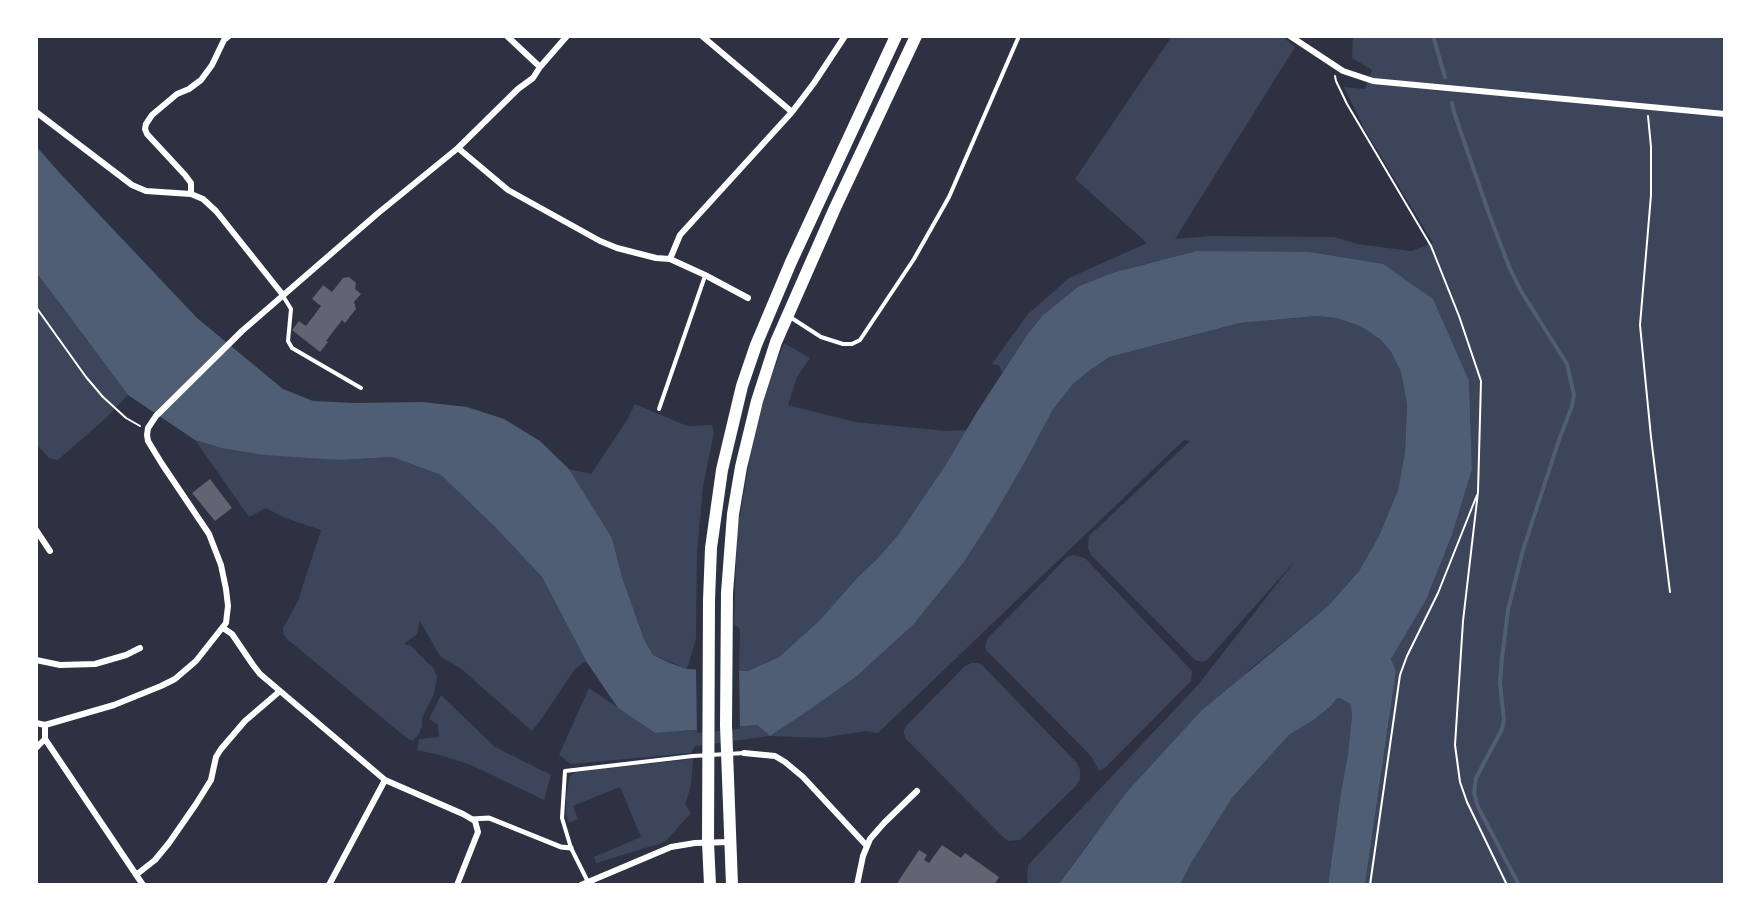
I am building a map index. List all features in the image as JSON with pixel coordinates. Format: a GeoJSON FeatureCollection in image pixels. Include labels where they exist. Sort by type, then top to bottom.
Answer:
{"type":"FeatureCollection","features":[{"type":"Feature","properties":{"kind":"main road"},"geometry":{"type":"LineString","coordinates":[[710,885],[708,639],[711,548],[716,503],[730,434],[742,386],[756,345],[791,262],[896,36]]}},
{"type":"Feature","properties":{"kind":"main road"},"geometry":{"type":"LineString","coordinates":[[732,885],[727,777],[726,639],[730,547],[741,467],[766,371],[788,316],[835,208],[916,36]]}},
{"type":"Feature","properties":{"kind":"street"},"geometry":{"type":"LineString","coordinates":[[191,194],[191,183],[147,134],[146,124],[152,115],[177,94],[201,80],[224,40],[229,36]]}},
{"type":"Feature","properties":{"kind":"street"},"geometry":{"type":"LineString","coordinates":[[507,36],[540,67]]}},
{"type":"Feature","properties":{"kind":"street"},"geometry":{"type":"LineString","coordinates":[[36,723],[45,725],[114,705],[161,687],[175,679],[196,661],[226,623],[228,606],[226,589],[209,534],[148,441],[148,428],[156,416],[242,331],[377,214],[458,148],[518,88],[533,78],[567,36]]}},
{"type":"Feature","properties":{"kind":"street"},"geometry":{"type":"LineString","coordinates":[[702,36],[792,112]]}},
{"type":"Feature","properties":{"kind":"street"},"geometry":{"type":"LineString","coordinates":[[670,259],[680,236],[792,112],[845,36]]}},
{"type":"Feature","properties":{"kind":"street"},"geometry":{"type":"LineString","coordinates":[[1290,36],[1343,71],[1373,81],[1725,114]]}},
{"type":"Feature","properties":{"kind":"street"},"geometry":{"type":"LineString","coordinates":[[36,112],[132,184],[146,191],[191,194],[203,199],[216,211],[283,295]]}},
{"type":"Feature","properties":{"kind":"street"},"geometry":{"type":"LineString","coordinates":[[458,148],[508,190],[600,242],[656,258],[670,259],[748,298]]}},
{"type":"Feature","properties":{"kind":"street"},"geometry":{"type":"LineString","coordinates":[[36,530],[50,550]]}},
{"type":"Feature","properties":{"kind":"street"},"geometry":{"type":"LineString","coordinates":[[223,628],[232,634],[260,674],[385,780],[472,819],[477,824],[478,832],[457,885]]}},
{"type":"Feature","properties":{"kind":"street"},"geometry":{"type":"LineString","coordinates":[[36,660],[60,665],[95,664],[126,655],[140,648]]}},
{"type":"Feature","properties":{"kind":"street"},"geometry":{"type":"LineString","coordinates":[[136,875],[170,843],[212,780],[216,757],[221,749],[245,721],[280,691]]}},
{"type":"Feature","properties":{"kind":"street"},"geometry":{"type":"LineString","coordinates":[[45,725],[45,739],[143,885]]}},
{"type":"Feature","properties":{"kind":"street"},"geometry":{"type":"LineString","coordinates":[[36,748],[45,739]]}},
{"type":"Feature","properties":{"kind":"street"},"geometry":{"type":"LineString","coordinates":[[744,753],[775,756],[785,762],[803,777],[866,845]]}},
{"type":"Feature","properties":{"kind":"street"},"geometry":{"type":"LineString","coordinates":[[329,885],[385,780]]}},
{"type":"Feature","properties":{"kind":"street"},"geometry":{"type":"LineString","coordinates":[[856,885],[866,845],[884,823],[917,791]]}},
{"type":"Feature","properties":{"kind":"street"},"geometry":{"type":"LineString","coordinates":[[472,819],[489,818],[561,847],[572,848]]}},
{"type":"Feature","properties":{"kind":"street"},"geometry":{"type":"LineString","coordinates":[[581,885],[671,847],[708,842],[729,842]]}},
{"type":"Feature","properties":{"kind":"lane"},"geometry":{"type":"LineString","coordinates":[[788,316],[821,336],[843,344],[852,344],[860,340],[926,240],[956,183],[1019,36]]}},
{"type":"Feature","properties":{"kind":"lane"},"geometry":{"type":"LineString","coordinates":[[659,409],[705,275]]}},
{"type":"Feature","properties":{"kind":"lane"},"geometry":{"type":"LineString","coordinates":[[283,295],[291,309],[288,341],[292,348],[361,388]]}},
{"type":"Feature","properties":{"kind":"lane"},"geometry":{"type":"LineString","coordinates":[[588,882],[572,848],[562,818],[565,771],[693,756],[744,753]]}},
{"type":"Feature","properties":{"kind":"path"},"geometry":{"type":"LineString","coordinates":[[1334,64],[1336,81],[1347,104],[1431,246],[1481,381],[1478,492],[1463,621],[1455,746],[1460,782],[1467,802],[1507,885]]}},
{"type":"Feature","properties":{"kind":"path"},"geometry":{"type":"LineString","coordinates":[[1647,107],[1651,147],[1651,195],[1641,325],[1651,437],[1670,592]]}},
{"type":"Feature","properties":{"kind":"path"},"geometry":{"type":"LineString","coordinates":[[36,307],[103,397],[136,425],[148,428]]}},
{"type":"Feature","properties":{"kind":"path"},"geometry":{"type":"LineString","coordinates":[[1370,885],[1400,675],[1438,593],[1478,492]]}},
{"type":"Feature","properties":{"kind":"shaded area"},"geometry":{"type":"Polygon","coordinates":[[[1172,36],[1282,36],[1295,47],[1175,239],[1212,236],[1335,237],[1357,244],[1411,251],[1433,243],[1365,130],[1344,87],[1365,89],[1372,70],[1352,58],[1353,36],[1725,36],[1725,885],[1365,885],[1396,671],[1391,659],[1426,600],[1452,535],[1472,470],[1469,381],[1226,252],[1196,251],[1112,273],[1079,286],[1043,315],[1002,373],[999,365],[992,364],[1028,314],[1069,278],[1147,243],[1075,179],[1172,36]]]}},
{"type":"Feature","properties":{"kind":"shaded area"},"geometry":{"type":"Polygon","coordinates":[[[36,146],[197,318],[283,389],[313,401],[423,402],[467,407],[504,419],[540,441],[569,469],[612,538],[622,577],[644,639],[653,655],[687,669],[748,671],[779,657],[819,621],[898,535],[945,466],[1027,335],[1043,315],[1079,286],[1112,273],[1196,251],[1309,252],[1383,264],[1433,299],[1469,381],[1472,470],[1452,535],[1426,600],[1391,659],[1396,671],[1365,885],[1328,885],[1352,714],[1350,704],[1340,698],[1336,699],[1315,719],[1289,735],[1232,798],[1180,885],[1058,885],[1126,793],[1201,711],[1328,606],[1359,571],[1379,536],[1398,490],[1405,452],[1407,405],[1401,372],[1391,352],[1380,339],[1360,326],[1337,318],[1316,316],[1240,323],[1110,357],[1073,384],[1053,409],[993,517],[964,562],[914,624],[857,676],[770,736],[757,725],[655,733],[618,708],[586,661],[542,577],[441,475],[392,457],[341,460],[264,455],[221,448],[195,440],[128,395],[36,273],[36,146]]]}},
{"type":"Feature","properties":{"kind":"shaded area"},"geometry":{"type":"Polygon","coordinates":[[[36,273],[128,395],[106,418],[58,460],[49,458],[36,444],[36,273]]]}},
{"type":"Feature","properties":{"kind":"shaded area"},"geometry":{"type":"Polygon","coordinates":[[[1316,316],[1337,318],[1360,326],[1380,339],[1391,352],[1401,372],[1407,405],[1405,452],[1398,490],[1379,536],[1359,571],[1328,606],[1249,670],[1089,842],[1058,885],[1027,885],[1028,865],[1197,686],[1295,561],[1203,662],[1195,660],[1091,555],[1088,548],[1089,536],[1190,441],[1184,440],[878,733],[866,731],[822,738],[770,736],[857,676],[914,624],[964,562],[993,517],[1052,409],[1073,384],[1111,357],[1240,323],[1316,316]]]}},
{"type":"Feature","properties":{"kind":"shaded area"},"geometry":{"type":"Polygon","coordinates":[[[784,343],[810,358],[797,377],[788,405],[855,422],[947,431],[967,430],[898,535],[820,620],[779,657],[748,671],[739,671],[740,629],[734,624],[737,531],[751,452],[765,394],[784,343]]]}},
{"type":"Feature","properties":{"kind":"shaded area"},"geometry":{"type":"Polygon","coordinates":[[[635,404],[687,426],[712,425],[714,432],[703,486],[697,555],[696,639],[687,669],[653,655],[644,639],[622,577],[612,538],[569,469],[591,474],[635,404]]]}},
{"type":"Feature","properties":{"kind":"shaded area"},"geometry":{"type":"Polygon","coordinates":[[[195,440],[221,448],[341,460],[392,457],[441,475],[542,577],[586,661],[575,669],[532,731],[460,668],[440,656],[420,621],[417,634],[404,644],[411,646],[434,669],[437,677],[434,694],[422,718],[419,734],[413,741],[408,739],[283,634],[283,628],[298,601],[321,530],[285,518],[266,508],[249,517],[195,440]]]}},
{"type":"Feature","properties":{"kind":"shaded area"},"geometry":{"type":"Polygon","coordinates":[[[1073,555],[1085,558],[1192,671],[1191,681],[1106,767],[1099,771],[1091,756],[986,650],[985,646],[987,639],[1067,557],[1073,555]]]}},
{"type":"Feature","properties":{"kind":"shaded area"},"geometry":{"type":"Polygon","coordinates":[[[971,663],[982,665],[1077,763],[1080,770],[1080,779],[1076,786],[1020,840],[1009,841],[1003,837],[906,739],[904,734],[907,725],[965,666],[971,663]]]}},
{"type":"Feature","properties":{"kind":"shaded area"},"geometry":{"type":"Polygon","coordinates":[[[589,688],[655,733],[757,725],[770,736],[695,746],[691,753],[571,764],[559,755],[589,688]]]}},
{"type":"Feature","properties":{"kind":"shaded area"},"geometry":{"type":"Polygon","coordinates":[[[441,695],[495,747],[551,775],[544,800],[471,765],[417,750],[419,739],[439,737],[438,725],[429,719],[441,695]]]}},
{"type":"Feature","properties":{"kind":"shaded area"},"geometry":{"type":"Polygon","coordinates":[[[1340,698],[1350,704],[1352,714],[1328,885],[1180,885],[1232,798],[1289,735],[1315,719],[1336,699],[1340,698]]]}},
{"type":"Feature","properties":{"kind":"shaded area"},"geometry":{"type":"Polygon","coordinates":[[[693,759],[691,786],[685,804],[691,813],[665,842],[596,863],[594,857],[641,837],[620,787],[573,806],[578,819],[569,823],[566,815],[566,797],[570,776],[576,772],[693,759]]]}},
{"type":"Feature","properties":{"kind":"pier"},"geometry":{"type":"Polygon","coordinates":[[[696,666],[739,668],[740,729],[697,733],[696,666]]]}},
{"type":"Feature","properties":{"kind":"building"},"geometry":{"type":"Polygon","coordinates":[[[349,277],[356,283],[355,289],[361,294],[354,302],[356,309],[345,323],[342,320],[320,352],[292,330],[299,321],[306,326],[321,306],[312,299],[323,285],[332,292],[343,278],[349,277]]]}},
{"type":"Feature","properties":{"kind":"building"},"geometry":{"type":"Polygon","coordinates":[[[210,479],[232,508],[215,521],[192,493],[210,479]]]}},
{"type":"Feature","properties":{"kind":"building"},"geometry":{"type":"Polygon","coordinates":[[[942,845],[961,858],[965,853],[999,877],[994,885],[896,885],[919,850],[927,855],[924,860],[929,863],[942,845]]]}},
{"type":"Feature","properties":{"kind":"waterway"},"geometry":{"type":"LineString","coordinates":[[1433,36],[1445,77]]}},
{"type":"Feature","properties":{"kind":"waterway"},"geometry":{"type":"LineString","coordinates":[[1452,103],[1510,269],[1521,291],[1567,364],[1574,395],[1523,550],[1508,610],[1502,658],[1500,683],[1504,720],[1502,729],[1476,778],[1474,793],[1478,807],[1519,885]]}}]}
